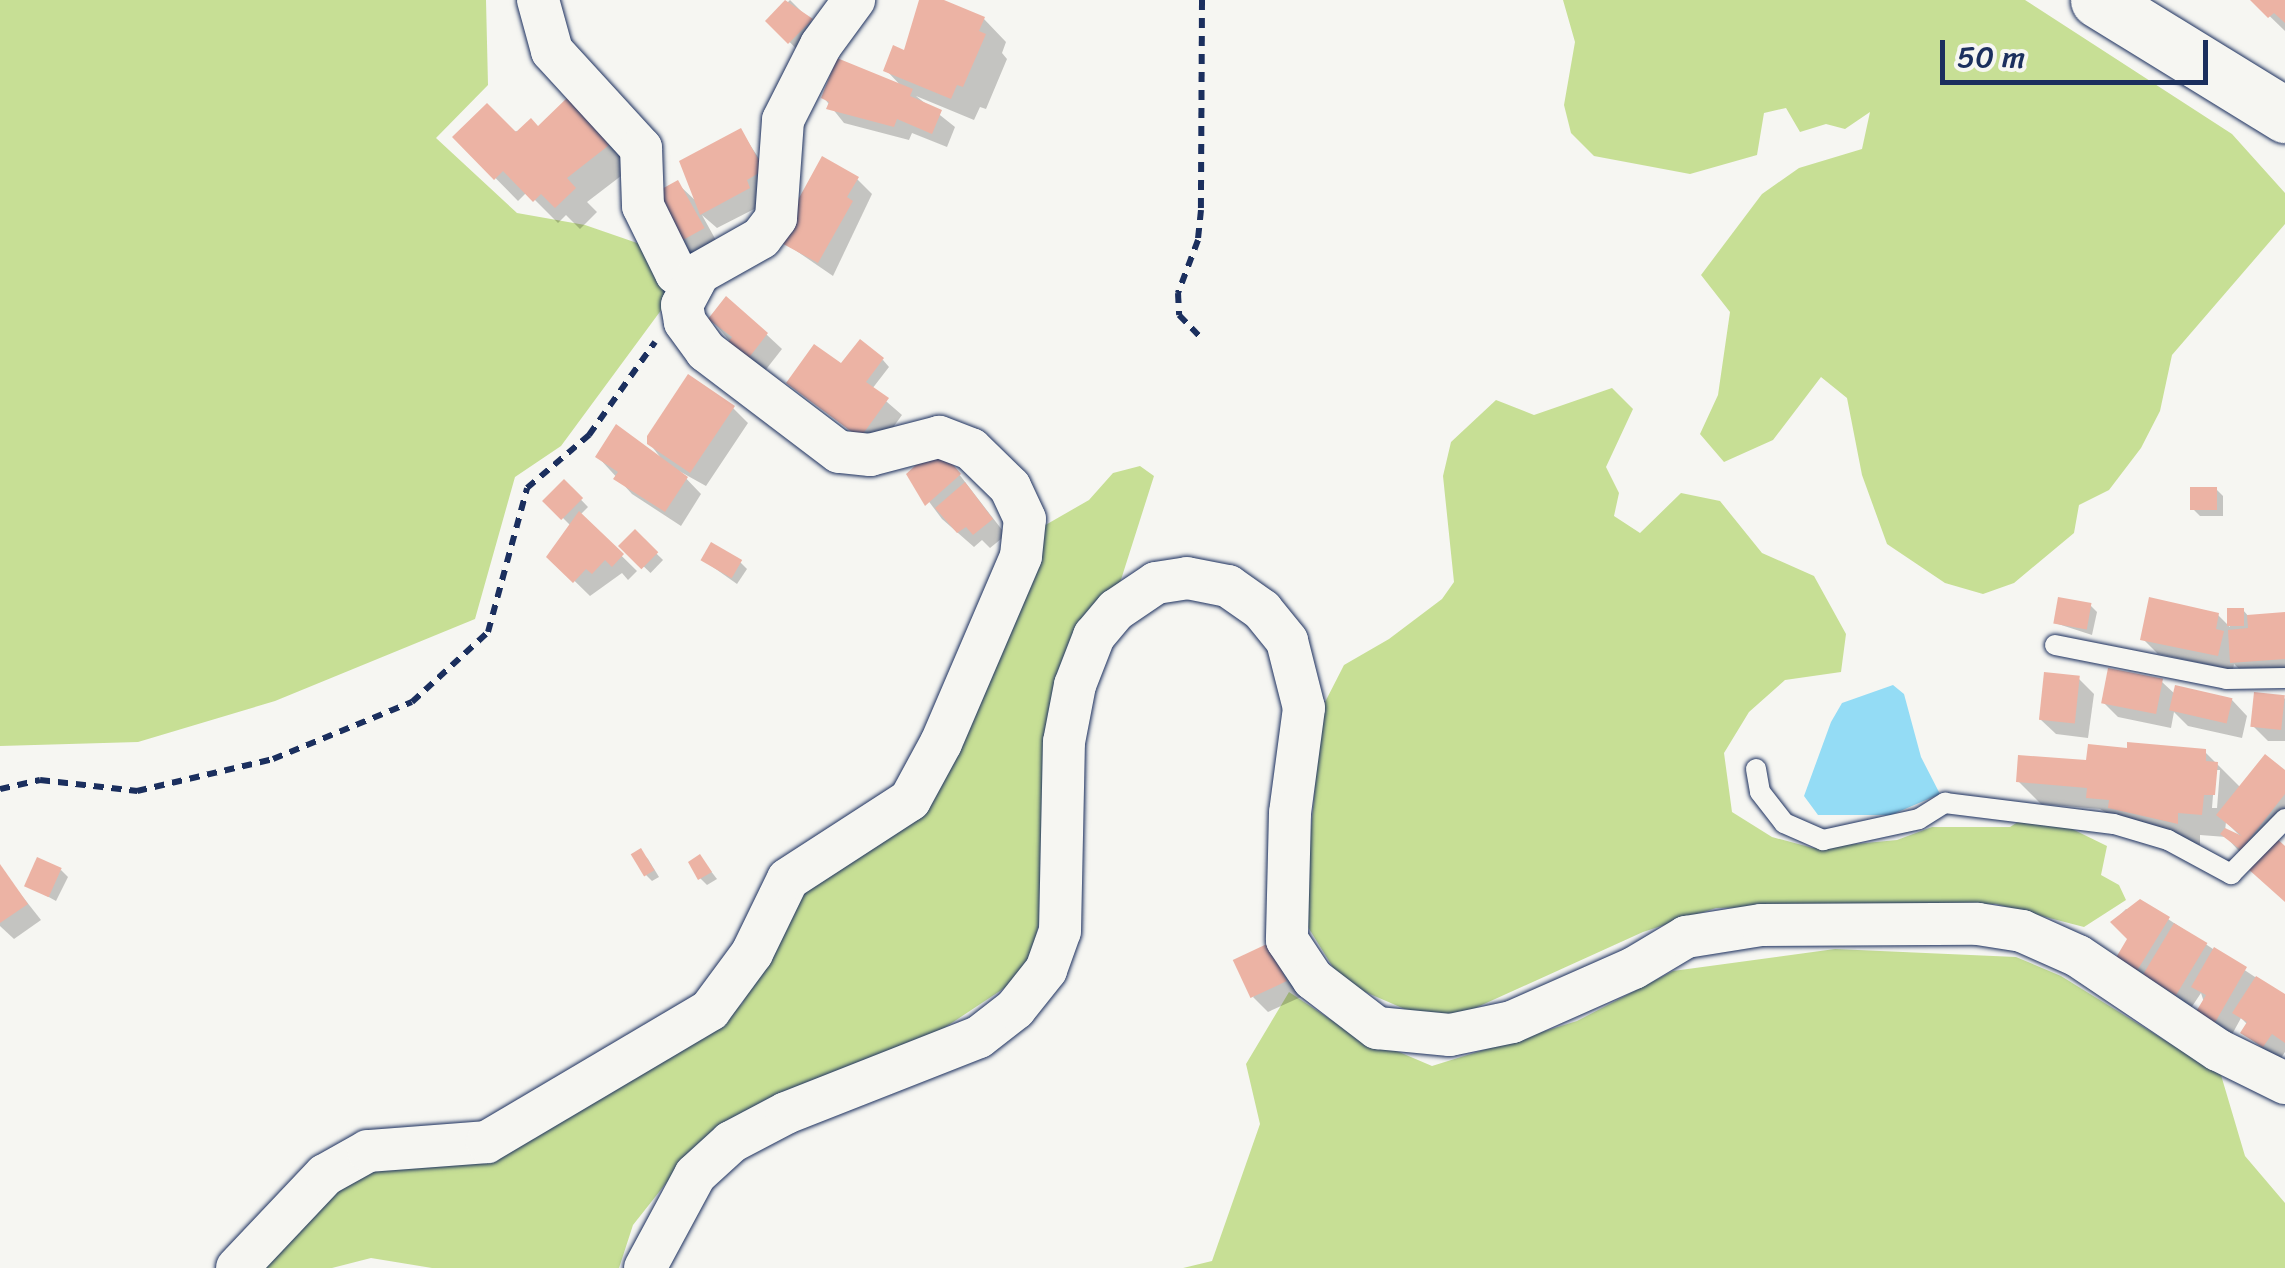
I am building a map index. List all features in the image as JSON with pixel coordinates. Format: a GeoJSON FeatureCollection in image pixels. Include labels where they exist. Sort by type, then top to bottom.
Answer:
{"type":"FeatureCollection","features":[{"type":"Feature","properties":{"kind":"main road"},"geometry":{"type":"LineString","coordinates":[[2098,0],[2285,115]]}},
{"type":"Feature","properties":{"kind":"street"},"geometry":{"type":"LineString","coordinates":[[538,0],[552,51],[641,148],[643,206],[688,294]]}},
{"type":"Feature","properties":{"kind":"street"},"geometry":{"type":"LineString","coordinates":[[237,1268],[325,1174],[368,1150],[486,1142],[710,1010],[752,953],[788,879],[910,800],[940,743],[1021,556],[1025,519],[1010,487],[971,449],[940,436],[870,455],[839,452],[706,351],[685,322],[688,294],[716,260],[761,238],[776,218],[783,120],[836,7]]}},
{"type":"Feature","properties":{"kind":"street"},"geometry":{"type":"LineString","coordinates":[[644,1268],[695,1175],[731,1142],[786,1113],[979,1037],[1015,1009],[1046,970],[1060,931],[1064,742],[1075,685],[1094,636],[1116,610],[1156,583],[1187,578],[1228,586],[1262,610],[1287,641],[1304,708],[1290,813],[1287,940],[1312,980],[1378,1028],[1450,1035],[1512,1022],[1634,968],[1686,937],[1761,926],[1978,924],[2022,931],[2078,956],[2218,1050],[2285,1082]]}},
{"type":"Feature","properties":{"kind":"lane"},"geometry":{"type":"LineString","coordinates":[[2055,645],[2226,679],[2285,678]]}},
{"type":"Feature","properties":{"kind":"lane"},"geometry":{"type":"LineString","coordinates":[[1756,769],[1760,792],[1784,822],[1823,840],[1919,819],[1945,803],[2114,824],[2168,840],[2231,874],[2285,820]]}},
{"type":"Feature","properties":{"kind":"path"},"geometry":{"type":"LineString","coordinates":[[1202,0],[1201,210],[1198,240],[1178,293],[1179,315],[1202,339]]}},
{"type":"Feature","properties":{"kind":"path"},"geometry":{"type":"LineString","coordinates":[[0,789],[40,780],[138,791],[273,759],[412,702],[488,632],[527,488],[589,435],[688,294]]}},
{"type":"Feature","properties":{"kind":"green space"},"geometry":{"type":"Polygon","coordinates":[[[0,0],[486,0],[488,85],[436,138],[517,213],[585,225],[640,244],[673,294],[561,446],[515,477],[475,619],[275,701],[138,742],[0,746],[0,0]]]}},
{"type":"Feature","properties":{"kind":"green space"},"geometry":{"type":"Polygon","coordinates":[[[1563,0],[2025,0],[2232,134],[2285,193],[2285,224],[2172,355],[2160,411],[2141,448],[2109,490],[2079,505],[2074,533],[2014,583],[1983,594],[1945,583],[1887,544],[1862,475],[1847,398],[1821,377],[1773,440],[1724,462],[1700,434],[1718,395],[1730,312],[1701,275],[1762,194],[1799,168],[1862,149],[1870,112],[1845,129],[1826,124],[1800,132],[1786,108],[1764,113],[1757,155],[1690,174],[1594,156],[1571,133],[1564,105],[1575,42],[1563,0]]]}},
{"type":"Feature","properties":{"kind":"green space"},"geometry":{"type":"Polygon","coordinates":[[[1612,388],[1633,409],[1606,467],[1619,493],[1614,516],[1640,533],[1681,493],[1720,501],[1762,553],[1814,576],[1846,634],[1841,672],[1785,680],[1749,712],[1724,753],[1732,812],[1772,837],[1813,848],[1897,840],[1932,827],[2010,827],[2021,820],[2066,826],[2107,846],[2101,875],[2119,885],[2126,900],[2084,927],[1996,904],[1716,908],[1643,932],[1451,1019],[1407,1010],[1342,982],[1303,919],[1322,708],[1344,665],[1389,639],[1442,599],[1454,582],[1443,476],[1451,442],[1496,400],[1534,415],[1612,388]]]}},
{"type":"Feature","properties":{"kind":"green space"},"geometry":{"type":"Polygon","coordinates":[[[1140,466],[1154,476],[1119,586],[1032,953],[1009,985],[926,1040],[722,1131],[667,1182],[633,1225],[619,1268],[432,1268],[371,1258],[332,1268],[262,1268],[349,1175],[506,1148],[742,1004],[792,901],[861,855],[1042,527],[1089,500],[1113,473],[1140,466]]]}},
{"type":"Feature","properties":{"kind":"green space"},"geometry":{"type":"Polygon","coordinates":[[[1835,949],[2016,957],[2061,976],[2221,1075],[2245,1156],[2285,1203],[2285,1268],[1183,1268],[1212,1261],[1260,1124],[1246,1064],[1289,992],[1345,1029],[1432,1066],[1577,1021],[1673,971],[1835,949]]]}},
{"type":"Feature","properties":{"kind":"water"},"geometry":{"type":"Polygon","coordinates":[[[1893,685],[1904,694],[1921,757],[1940,794],[1891,815],[1818,815],[1804,796],[1831,722],[1842,703],[1893,685]]]}},
{"type":"Feature","properties":{"kind":"building"},"geometry":{"type":"Polygon","coordinates":[[[785,0],[813,19],[788,44],[765,21],[785,0]]]}},
{"type":"Feature","properties":{"kind":"building"},"geometry":{"type":"Polygon","coordinates":[[[919,0],[944,0],[985,17],[979,31],[986,34],[963,87],[957,85],[951,99],[883,71],[893,45],[904,50],[919,0]]]}},
{"type":"Feature","properties":{"kind":"building"},"geometry":{"type":"Polygon","coordinates":[[[2250,0],[2285,0],[2285,23],[2274,13],[2268,18],[2250,0]]]}},
{"type":"Feature","properties":{"kind":"building"},"geometry":{"type":"Polygon","coordinates":[[[837,58],[913,89],[910,96],[942,110],[932,134],[897,119],[894,127],[826,109],[829,102],[821,98],[837,58]]]}},
{"type":"Feature","properties":{"kind":"building"},"geometry":{"type":"Polygon","coordinates":[[[569,96],[613,142],[567,178],[576,188],[555,208],[541,194],[533,202],[503,171],[494,180],[452,137],[487,103],[516,132],[531,118],[538,126],[569,96]]]}},
{"type":"Feature","properties":{"kind":"building"},"geometry":{"type":"Polygon","coordinates":[[[741,128],[764,170],[747,180],[750,188],[700,215],[679,161],[741,128]]]}},
{"type":"Feature","properties":{"kind":"building"},"geometry":{"type":"Polygon","coordinates":[[[822,156],[859,177],[847,197],[853,201],[818,263],[776,240],[822,156]]]}},
{"type":"Feature","properties":{"kind":"building"},"geometry":{"type":"Polygon","coordinates":[[[678,180],[705,228],[677,244],[650,196],[678,180]]]}},
{"type":"Feature","properties":{"kind":"building"},"geometry":{"type":"Polygon","coordinates":[[[726,296],[768,333],[744,364],[724,348],[732,337],[708,319],[726,296]]]}},
{"type":"Feature","properties":{"kind":"building"},"geometry":{"type":"Polygon","coordinates":[[[860,339],[884,358],[866,382],[889,398],[860,438],[786,383],[814,344],[841,363],[860,339]]]}},
{"type":"Feature","properties":{"kind":"building"},"geometry":{"type":"Polygon","coordinates":[[[688,374],[735,406],[690,473],[647,444],[647,436],[688,374]]]}},
{"type":"Feature","properties":{"kind":"building"},"geometry":{"type":"Polygon","coordinates":[[[616,424],[688,477],[665,512],[613,479],[618,472],[595,457],[616,424]]]}},
{"type":"Feature","properties":{"kind":"building"},"geometry":{"type":"Polygon","coordinates":[[[937,446],[961,474],[925,506],[906,474],[937,446]]]}},
{"type":"Feature","properties":{"kind":"building"},"geometry":{"type":"Polygon","coordinates":[[[564,479],[583,498],[561,520],[542,501],[564,479]]]}},
{"type":"Feature","properties":{"kind":"building"},"geometry":{"type":"Polygon","coordinates":[[[965,482],[993,519],[973,535],[966,527],[957,533],[935,508],[965,482]]]}},
{"type":"Feature","properties":{"kind":"building"},"geometry":{"type":"Polygon","coordinates":[[[2190,487],[2217,487],[2217,510],[2190,510],[2190,487]]]}},
{"type":"Feature","properties":{"kind":"building"},"geometry":{"type":"Polygon","coordinates":[[[579,511],[624,554],[612,567],[605,560],[592,574],[586,569],[573,583],[546,557],[579,511]]]}},
{"type":"Feature","properties":{"kind":"building"},"geometry":{"type":"Polygon","coordinates":[[[635,529],[658,552],[641,569],[618,546],[635,529]]]}},
{"type":"Feature","properties":{"kind":"building"},"geometry":{"type":"Polygon","coordinates":[[[711,542],[742,560],[732,578],[700,560],[711,542]]]}},
{"type":"Feature","properties":{"kind":"building"},"geometry":{"type":"Polygon","coordinates":[[[2058,597],[2091,603],[2087,629],[2053,624],[2058,597]]]}},
{"type":"Feature","properties":{"kind":"building"},"geometry":{"type":"Polygon","coordinates":[[[2149,597],[2219,613],[2216,629],[2224,631],[2218,656],[2140,640],[2149,597]]]}},
{"type":"Feature","properties":{"kind":"building"},"geometry":{"type":"Polygon","coordinates":[[[2227,608],[2244,608],[2244,626],[2227,626],[2227,608]]]}},
{"type":"Feature","properties":{"kind":"building"},"geometry":{"type":"Polygon","coordinates":[[[2285,612],[2285,659],[2230,663],[2228,630],[2248,628],[2247,615],[2285,612]]]}},
{"type":"Feature","properties":{"kind":"building"},"geometry":{"type":"Polygon","coordinates":[[[2108,668],[2163,679],[2156,714],[2101,703],[2108,668]]]}},
{"type":"Feature","properties":{"kind":"building"},"geometry":{"type":"Polygon","coordinates":[[[2044,672],[2080,676],[2075,724],[2039,720],[2044,672]]]}},
{"type":"Feature","properties":{"kind":"building"},"geometry":{"type":"Polygon","coordinates":[[[2175,685],[2232,698],[2227,724],[2169,710],[2175,685]]]}},
{"type":"Feature","properties":{"kind":"building"},"geometry":{"type":"Polygon","coordinates":[[[2254,692],[2285,695],[2281,730],[2250,727],[2254,692]]]}},
{"type":"Feature","properties":{"kind":"building"},"geometry":{"type":"Polygon","coordinates":[[[2127,742],[2206,749],[2206,761],[2218,762],[2215,795],[2204,795],[2202,815],[2178,813],[2178,824],[2108,808],[2109,800],[2086,798],[2087,788],[2016,782],[2018,755],[2086,760],[2088,744],[2127,748],[2127,742]]]}},
{"type":"Feature","properties":{"kind":"building"},"geometry":{"type":"Polygon","coordinates":[[[2265,754],[2285,770],[2285,794],[2241,850],[2220,834],[2225,828],[2242,836],[2216,815],[2265,754]]]}},
{"type":"Feature","properties":{"kind":"building"},"geometry":{"type":"Polygon","coordinates":[[[2275,837],[2285,846],[2285,902],[2247,868],[2275,837]]]}},
{"type":"Feature","properties":{"kind":"building"},"geometry":{"type":"Polygon","coordinates":[[[641,848],[654,870],[644,876],[631,854],[641,848]]]}},
{"type":"Feature","properties":{"kind":"building"},"geometry":{"type":"Polygon","coordinates":[[[700,854],[712,872],[698,880],[688,862],[700,854]]]}},
{"type":"Feature","properties":{"kind":"building"},"geometry":{"type":"Polygon","coordinates":[[[37,857],[62,868],[49,897],[24,886],[37,857]]]}},
{"type":"Feature","properties":{"kind":"building"},"geometry":{"type":"Polygon","coordinates":[[[0,864],[28,904],[0,923],[0,864]]]}},
{"type":"Feature","properties":{"kind":"building"},"geometry":{"type":"Polygon","coordinates":[[[2140,899],[2170,917],[2135,974],[2114,961],[2127,939],[2110,922],[2140,899]]]}},
{"type":"Feature","properties":{"kind":"building"},"geometry":{"type":"Polygon","coordinates":[[[2174,923],[2207,943],[2176,995],[2143,975],[2174,923]]]}},
{"type":"Feature","properties":{"kind":"building"},"geometry":{"type":"Polygon","coordinates":[[[1269,943],[1287,981],[1250,998],[1233,960],[1269,943]]]}},
{"type":"Feature","properties":{"kind":"building"},"geometry":{"type":"Polygon","coordinates":[[[2214,947],[2247,967],[2213,1026],[2194,1015],[2206,995],[2191,987],[2214,947]]]}},
{"type":"Feature","properties":{"kind":"building"},"geometry":{"type":"Polygon","coordinates":[[[2256,976],[2285,994],[2285,1043],[2272,1034],[2263,1047],[2240,1033],[2247,1022],[2232,1013],[2256,976]]]}}]}
